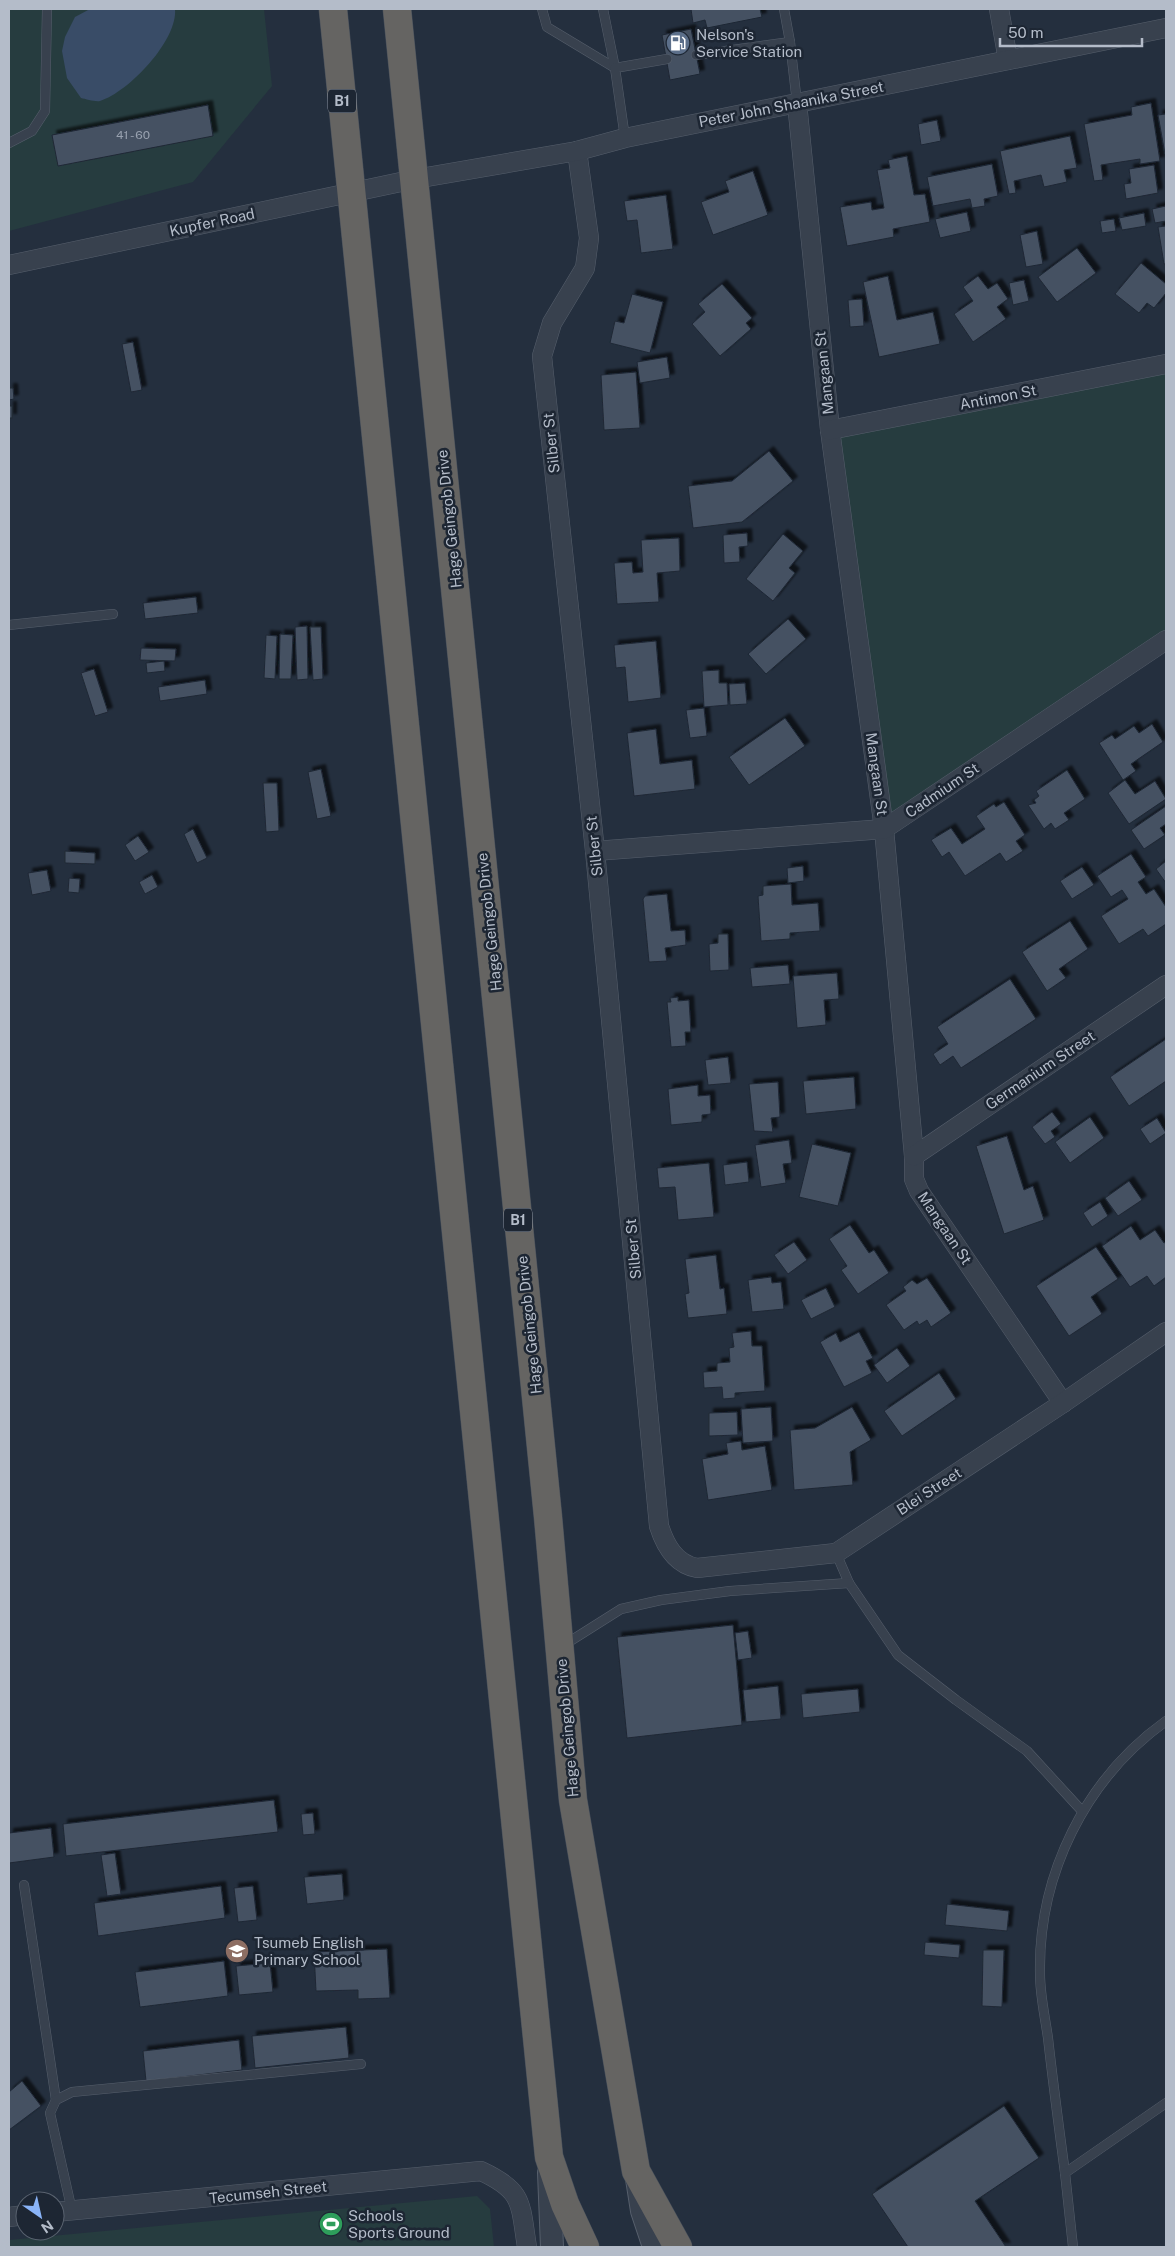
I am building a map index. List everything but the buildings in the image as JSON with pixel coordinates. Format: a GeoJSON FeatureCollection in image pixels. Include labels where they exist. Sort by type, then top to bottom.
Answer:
{"type":"FeatureCollection","features":[{"type":"Feature","properties":{"kind":"highway","name":"B1"},"geometry":{"type":"LineString","coordinates":[[333,9],[549,2157],[565,2204],[585,2247]]}},
{"type":"Feature","properties":{"kind":"highway","name":"B1"},"geometry":{"type":"LineString","coordinates":[[397,9],[415,180]]}},
{"type":"Feature","properties":{"kind":"highway","name":"Hage Geingob Drive"},"geometry":{"type":"LineString","coordinates":[[415,180],[573,1800],[636,2171],[678,2247]]}},
{"type":"Feature","properties":{"kind":"street"},"geometry":{"type":"LineString","coordinates":[[999,9],[1008,60]]}},
{"type":"Feature","properties":{"kind":"street","name":"Peter John Shaanika Street"},"geometry":{"type":"LineString","coordinates":[[415,180],[577,151],[626,138],[1166,28]]}},
{"type":"Feature","properties":{"kind":"street","name":"Mangaan St"},"geometry":{"type":"LineString","coordinates":[[797,103],[830,430],[884,829],[914,1156],[914,1179],[919,1191],[1063,1403]]}},
{"type":"Feature","properties":{"kind":"street","name":"Silber St"},"geometry":{"type":"LineString","coordinates":[[577,151],[589,238],[585,268],[552,323],[542,356],[595,851],[659,1526],[670,1550]]}},
{"type":"Feature","properties":{"kind":"street","name":"Kupfer Road"},"geometry":{"type":"LineString","coordinates":[[9,265],[415,180]]}},
{"type":"Feature","properties":{"kind":"street","name":"Antimon St"},"geometry":{"type":"LineString","coordinates":[[830,430],[1166,364]]}},
{"type":"Feature","properties":{"kind":"street","name":"Cadmium St"},"geometry":{"type":"LineString","coordinates":[[595,851],[884,829],[1166,640]]}},
{"type":"Feature","properties":{"kind":"street","name":"Germanium Street"},"geometry":{"type":"LineString","coordinates":[[914,1156],[1166,985]]}},
{"type":"Feature","properties":{"kind":"street","name":"Blei Street"},"geometry":{"type":"LineString","coordinates":[[670,1550],[680,1561],[697,1568],[836,1553],[1063,1403],[1166,1332]]}},
{"type":"Feature","properties":{"kind":"street"},"geometry":{"type":"LineString","coordinates":[[549,2157],[552,2247]]}},
{"type":"Feature","properties":{"kind":"street","name":"Tecumseh Street"},"geometry":{"type":"LineString","coordinates":[[65,2212],[481,2171],[502,2181],[515,2193],[522,2212],[527,2247]]}},
{"type":"Feature","properties":{"kind":"street"},"geometry":{"type":"LineString","coordinates":[[636,2171],[642,2211],[654,2247]]}},
{"type":"Feature","properties":{"kind":"lane"},"geometry":{"type":"LineString","coordinates":[[9,143],[32,131],[45,112],[47,9]]}},
{"type":"Feature","properties":{"kind":"lane"},"geometry":{"type":"LineString","coordinates":[[542,9],[547,27],[615,68],[667,59]]}},
{"type":"Feature","properties":{"kind":"lane"},"geometry":{"type":"LineString","coordinates":[[603,9],[626,138]]}},
{"type":"Feature","properties":{"kind":"lane"},"geometry":{"type":"LineString","coordinates":[[784,9],[797,103]]}},
{"type":"Feature","properties":{"kind":"lane"},"geometry":{"type":"LineString","coordinates":[[696,55],[790,42]]}},
{"type":"Feature","properties":{"kind":"lane"},"geometry":{"type":"LineString","coordinates":[[9,625],[113,614]]}},
{"type":"Feature","properties":{"kind":"lane"},"geometry":{"type":"LineString","coordinates":[[836,1553],[849,1583],[898,1655],[1027,1751],[1082,1811]]}},
{"type":"Feature","properties":{"kind":"lane"},"geometry":{"type":"LineString","coordinates":[[559,1648],[621,1609],[661,1600],[730,1591],[849,1583]]}},
{"type":"Feature","properties":{"kind":"lane"},"geometry":{"type":"LineString","coordinates":[[1073,2247],[1040,1975],[1042,1921],[1056,1869],[1082,1811],[1115,1768],[1146,1735],[1166,1721]]}},
{"type":"Feature","properties":{"kind":"lane"},"geometry":{"type":"LineString","coordinates":[[24,1885],[56,2100],[50,2113],[60,2191]]}},
{"type":"Feature","properties":{"kind":"lane"},"geometry":{"type":"LineString","coordinates":[[56,2100],[72,2092],[361,2064]]}},
{"type":"Feature","properties":{"kind":"lane"},"geometry":{"type":"LineString","coordinates":[[1065,2173],[1166,2103]]}},
{"type":"Feature","properties":{"kind":"green space"},"geometry":{"type":"Polygon","coordinates":[[[9,9],[264,9],[272,86],[193,182],[9,231],[9,9]]]}},
{"type":"Feature","properties":{"kind":"green space"},"geometry":{"type":"Polygon","coordinates":[[[1166,364],[1166,640],[884,829],[830,430],[1166,364]]]}},
{"type":"Feature","properties":{"kind":"green space","name":"Schools Sports Ground"},"geometry":{"type":"Polygon","coordinates":[[[477,2196],[490,2209],[494,2247],[9,2247],[9,2240],[65,2241],[65,2235],[477,2196]]]}},
{"type":"Feature","properties":{"kind":"water"},"geometry":{"type":"Polygon","coordinates":[[[90,9],[175,9],[174,21],[169,35],[150,63],[124,87],[112,96],[100,101],[81,98],[67,78],[62,51],[65,37],[75,17],[90,9]]]}},
{"type":"Feature","properties":{"kind":"place","name":"Nelson's Service Station"},"geometry":{"type":"Point","coordinates":[678,43]}},
{"type":"Feature","properties":{"kind":"place","name":"Tsumeb English Primary School"},"geometry":{"type":"Point","coordinates":[237,1951]}},
{"type":"Feature","properties":{"kind":"place","name":"Schools Sports Ground"},"geometry":{"type":"Point","coordinates":[331,2224]}}]}
